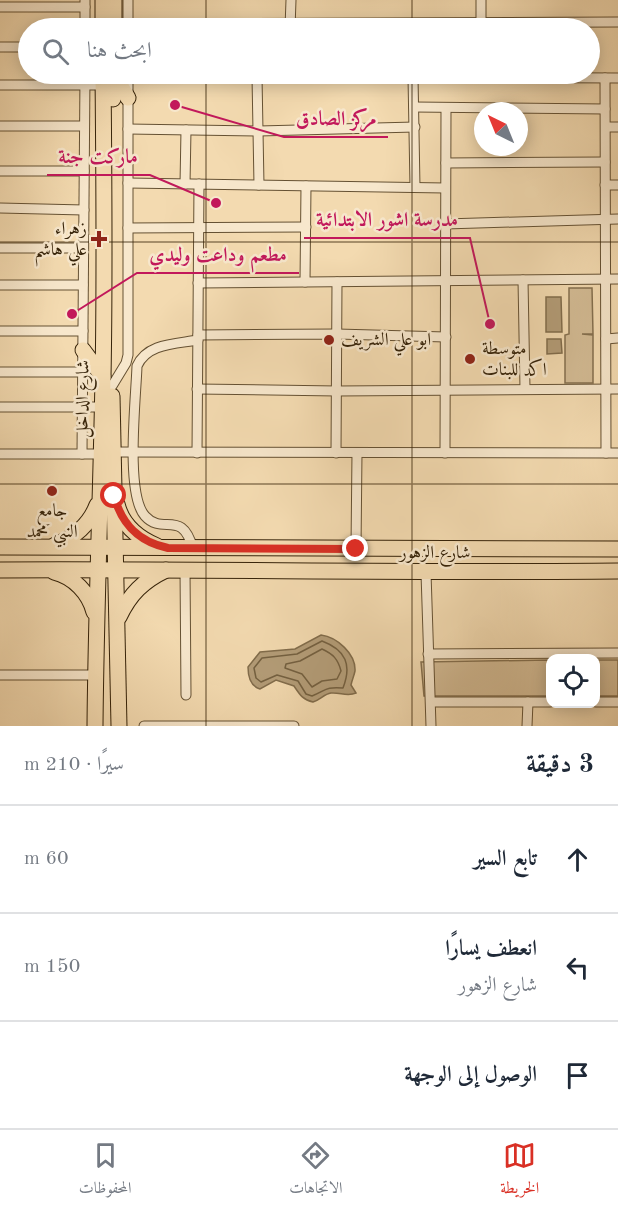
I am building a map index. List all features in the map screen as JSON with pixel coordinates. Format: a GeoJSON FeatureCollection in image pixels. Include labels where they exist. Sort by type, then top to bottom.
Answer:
{"type":"FeatureCollection","features":[{"type":"Feature","properties":{"kind":"main road"},"geometry":{"type":"LineString","coordinates":[[103,0],[103,18]]}},
{"type":"Feature","properties":{"kind":"main road"},"geometry":{"type":"LineString","coordinates":[[114,0],[120,18]]}},
{"type":"Feature","properties":{"kind":"main road","name":"شارع الداخل"},"geometry":{"type":"LineString","coordinates":[[115,84],[114,226],[107,382],[107,496],[116,548],[119,726]]}},
{"type":"Feature","properties":{"kind":"main road"},"geometry":{"type":"LineString","coordinates":[[120,84],[128,98]]}},
{"type":"Feature","properties":{"kind":"main road"},"geometry":{"type":"LineString","coordinates":[[83,350],[107,382]]}},
{"type":"Feature","properties":{"kind":"main road","name":"شارع الداخل"},"geometry":{"type":"LineString","coordinates":[[107,382],[102,407],[107,453]]}},
{"type":"Feature","properties":{"kind":"main road"},"geometry":{"type":"LineString","coordinates":[[45,547],[58,544],[80,530],[107,496],[124,521],[143,540],[168,548]]}},
{"type":"Feature","properties":{"kind":"main road","name":"شارع الداخل"},"geometry":{"type":"LineString","coordinates":[[95,726],[98,548],[107,496]]}},
{"type":"Feature","properties":{"kind":"main road","name":"شارع الزهور"},"geometry":{"type":"LineString","coordinates":[[0,546],[193,549],[618,549]]}},
{"type":"Feature","properties":{"kind":"main road"},"geometry":{"type":"LineString","coordinates":[[117,620],[125,603],[137,588],[151,577],[168,569]]}},
{"type":"Feature","properties":{"kind":"main road","name":"شارع الزهور"},"geometry":{"type":"LineString","coordinates":[[0,570],[184,569],[426,573],[618,571]]}},
{"type":"Feature","properties":{"kind":"main road"},"geometry":{"type":"LineString","coordinates":[[45,570],[60,573],[79,586],[92,605],[96,619]]}},
{"type":"Feature","properties":{"kind":"main road"},"geometry":{"type":"LineString","coordinates":[[96,650],[118,650]]}},
{"type":"Feature","properties":{"kind":"street"},"geometry":{"type":"LineString","coordinates":[[125,18],[128,0]]}},
{"type":"Feature","properties":{"kind":"street"},"geometry":{"type":"LineString","coordinates":[[290,18],[291,0]]}},
{"type":"Feature","properties":{"kind":"street"},"geometry":{"type":"LineString","coordinates":[[480,18],[481,0]]}},
{"type":"Feature","properties":{"kind":"street"},"geometry":{"type":"LineString","coordinates":[[0,7],[85,3]]}},
{"type":"Feature","properties":{"kind":"street"},"geometry":{"type":"LineString","coordinates":[[600,23],[618,22]]}},
{"type":"Feature","properties":{"kind":"street"},"geometry":{"type":"LineString","coordinates":[[0,47],[18,47]]}},
{"type":"Feature","properties":{"kind":"street"},"geometry":{"type":"LineString","coordinates":[[600,78],[618,78]]}},
{"type":"Feature","properties":{"kind":"street"},"geometry":{"type":"LineString","coordinates":[[605,78],[606,453]]}},
{"type":"Feature","properties":{"kind":"street"},"geometry":{"type":"LineString","coordinates":[[0,85],[87,84]]}},
{"type":"Feature","properties":{"kind":"street"},"geometry":{"type":"LineString","coordinates":[[257,84],[259,185]]}},
{"type":"Feature","properties":{"kind":"street"},"geometry":{"type":"LineString","coordinates":[[413,84],[415,187]]}},
{"type":"Feature","properties":{"kind":"street"},"geometry":{"type":"LineString","coordinates":[[82,454],[84,85]]}},
{"type":"Feature","properties":{"kind":"street"},"geometry":{"type":"LineString","coordinates":[[107,382],[126,363],[128,355],[128,98]]}},
{"type":"Feature","properties":{"kind":"street"},"geometry":{"type":"LineString","coordinates":[[414,107],[605,109]]}},
{"type":"Feature","properties":{"kind":"street"},"geometry":{"type":"LineString","coordinates":[[446,109],[446,453]]}},
{"type":"Feature","properties":{"kind":"street"},"geometry":{"type":"LineString","coordinates":[[0,126],[84,126]]}},
{"type":"Feature","properties":{"kind":"street"},"geometry":{"type":"LineString","coordinates":[[128,129],[259,131],[415,127]]}},
{"type":"Feature","properties":{"kind":"street"},"geometry":{"type":"LineString","coordinates":[[606,127],[618,127]]}},
{"type":"Feature","properties":{"kind":"street"},"geometry":{"type":"LineString","coordinates":[[185,184],[186,130]]}},
{"type":"Feature","properties":{"kind":"street"},"geometry":{"type":"LineString","coordinates":[[446,164],[605,162]]}},
{"type":"Feature","properties":{"kind":"street"},"geometry":{"type":"LineString","coordinates":[[0,171],[84,171]]}},
{"type":"Feature","properties":{"kind":"street"},"geometry":{"type":"LineString","coordinates":[[128,183],[446,188]]}},
{"type":"Feature","properties":{"kind":"street"},"geometry":{"type":"LineString","coordinates":[[197,453],[199,184]]}},
{"type":"Feature","properties":{"kind":"street"},"geometry":{"type":"LineString","coordinates":[[605,185],[618,185]]}},
{"type":"Feature","properties":{"kind":"street"},"geometry":{"type":"LineString","coordinates":[[305,282],[306,186]]}},
{"type":"Feature","properties":{"kind":"street"},"geometry":{"type":"LineString","coordinates":[[0,208],[84,210]]}},
{"type":"Feature","properties":{"kind":"street"},"geometry":{"type":"LineString","coordinates":[[446,224],[618,219]]}},
{"type":"Feature","properties":{"kind":"street"},"geometry":{"type":"LineString","coordinates":[[128,228],[306,227]]}},
{"type":"Feature","properties":{"kind":"street"},"geometry":{"type":"LineString","coordinates":[[0,248],[83,248]]}},
{"type":"Feature","properties":{"kind":"street"},"geometry":{"type":"LineString","coordinates":[[198,283],[618,279]]}},
{"type":"Feature","properties":{"kind":"street"},"geometry":{"type":"LineString","coordinates":[[523,280],[525,389]]}},
{"type":"Feature","properties":{"kind":"street"},"geometry":{"type":"LineString","coordinates":[[336,453],[337,282]]}},
{"type":"Feature","properties":{"kind":"street"},"geometry":{"type":"LineString","coordinates":[[0,285],[83,285]]}},
{"type":"Feature","properties":{"kind":"street"},"geometry":{"type":"LineString","coordinates":[[0,331],[83,331]]}},
{"type":"Feature","properties":{"kind":"street"},"geometry":{"type":"LineString","coordinates":[[193,549],[185,529],[177,525],[156,523],[146,518],[140,509],[136,494],[134,452],[137,366],[149,352],[161,346],[198,338],[337,334],[446,337]]}},
{"type":"Feature","properties":{"kind":"street"},"geometry":{"type":"LineString","coordinates":[[606,339],[618,338]]}},
{"type":"Feature","properties":{"kind":"street"},"geometry":{"type":"LineString","coordinates":[[126,363],[140,360]]}},
{"type":"Feature","properties":{"kind":"street"},"geometry":{"type":"LineString","coordinates":[[0,372],[82,372]]}},
{"type":"Feature","properties":{"kind":"street"},"geometry":{"type":"LineString","coordinates":[[197,389],[337,391],[618,389]]}},
{"type":"Feature","properties":{"kind":"street"},"geometry":{"type":"LineString","coordinates":[[0,407],[102,407]]}},
{"type":"Feature","properties":{"kind":"street"},"geometry":{"type":"LineString","coordinates":[[356,549],[357,453]]}},
{"type":"Feature","properties":{"kind":"street"},"geometry":{"type":"LineString","coordinates":[[0,454],[618,453]]}},
{"type":"Feature","properties":{"kind":"street"},"geometry":{"type":"LineString","coordinates":[[184,569],[186,695]]}},
{"type":"Feature","properties":{"kind":"street"},"geometry":{"type":"LineString","coordinates":[[426,573],[431,726]]}},
{"type":"Feature","properties":{"kind":"street"},"geometry":{"type":"LineString","coordinates":[[428,654],[618,653]]}},
{"type":"Feature","properties":{"kind":"street"},"geometry":{"type":"LineString","coordinates":[[0,675],[95,675]]}},
{"type":"Feature","properties":{"kind":"street"},"geometry":{"type":"LineString","coordinates":[[432,702],[546,702]]}},
{"type":"Feature","properties":{"kind":"street"},"geometry":{"type":"LineString","coordinates":[[528,702],[528,726]]}},
{"type":"Feature","properties":{"kind":"street"},"geometry":{"type":"LineString","coordinates":[[600,702],[618,702]]}},
{"type":"Feature","properties":{"kind":"street"},"geometry":{"type":"LineString","coordinates":[[144,726],[294,726]]}},
{"type":"Feature","properties":{"kind":"shaded area"},"geometry":{"type":"Polygon","coordinates":[[[569,288],[592,288],[593,334],[582,334],[593,335],[593,383],[565,383],[565,335],[569,334],[569,288]]]}},
{"type":"Feature","properties":{"kind":"shaded area"},"geometry":{"type":"Polygon","coordinates":[[[546,660],[546,696],[424,696],[421,662],[546,660]]]}},
{"type":"Feature","properties":{"kind":"shaded area"},"geometry":{"type":"Polygon","coordinates":[[[600,660],[618,660],[618,696],[600,696],[600,660]]]}},
{"type":"Feature","properties":{"kind":"water"},"geometry":{"type":"Polygon","coordinates":[[[546,297],[561,297],[562,332],[546,332],[546,297]]]}},
{"type":"Feature","properties":{"kind":"water"},"geometry":{"type":"Polygon","coordinates":[[[547,339],[561,339],[562,353],[547,354],[547,339]]]}},
{"type":"Feature","properties":{"kind":"water"},"geometry":{"type":"Polygon","coordinates":[[[321,635],[333,639],[349,653],[355,671],[351,685],[356,693],[350,695],[331,693],[313,702],[302,697],[294,686],[276,680],[260,689],[252,683],[248,667],[260,652],[295,649],[321,635]]]}},
{"type":"Feature","properties":{"kind":"place","name":"مركز الصادق"},"geometry":{"type":"Point","coordinates":[175,105]}},
{"type":"Feature","properties":{"kind":"place","name":"ماركت جنة"},"geometry":{"type":"Point","coordinates":[216,203]}},
{"type":"Feature","properties":{"kind":"place","name":"زهراء علي هاشم"},"geometry":{"type":"Point","coordinates":[99,239]}},
{"type":"Feature","properties":{"kind":"place","name":"مطعم وداعت وليدي"},"geometry":{"type":"Point","coordinates":[72,314]}},
{"type":"Feature","properties":{"kind":"place","name":"مدرسة اشور الابتدائية"},"geometry":{"type":"Point","coordinates":[490,324]}},
{"type":"Feature","properties":{"kind":"place","name":"ابو علي الشريف"},"geometry":{"type":"Point","coordinates":[329,340]}},
{"type":"Feature","properties":{"kind":"place","name":"متوسطة اكد للبنات"},"geometry":{"type":"Point","coordinates":[470,359]}},
{"type":"Feature","properties":{"kind":"place","name":"جامع النبي محمد"},"geometry":{"type":"Point","coordinates":[52,491]}},
{"type":"Feature","properties":{"kind":"route"},"geometry":{"type":"LineString","coordinates":[[114,496],[124,521],[133,531],[143,540],[168,548],[356,549]]}}]}
